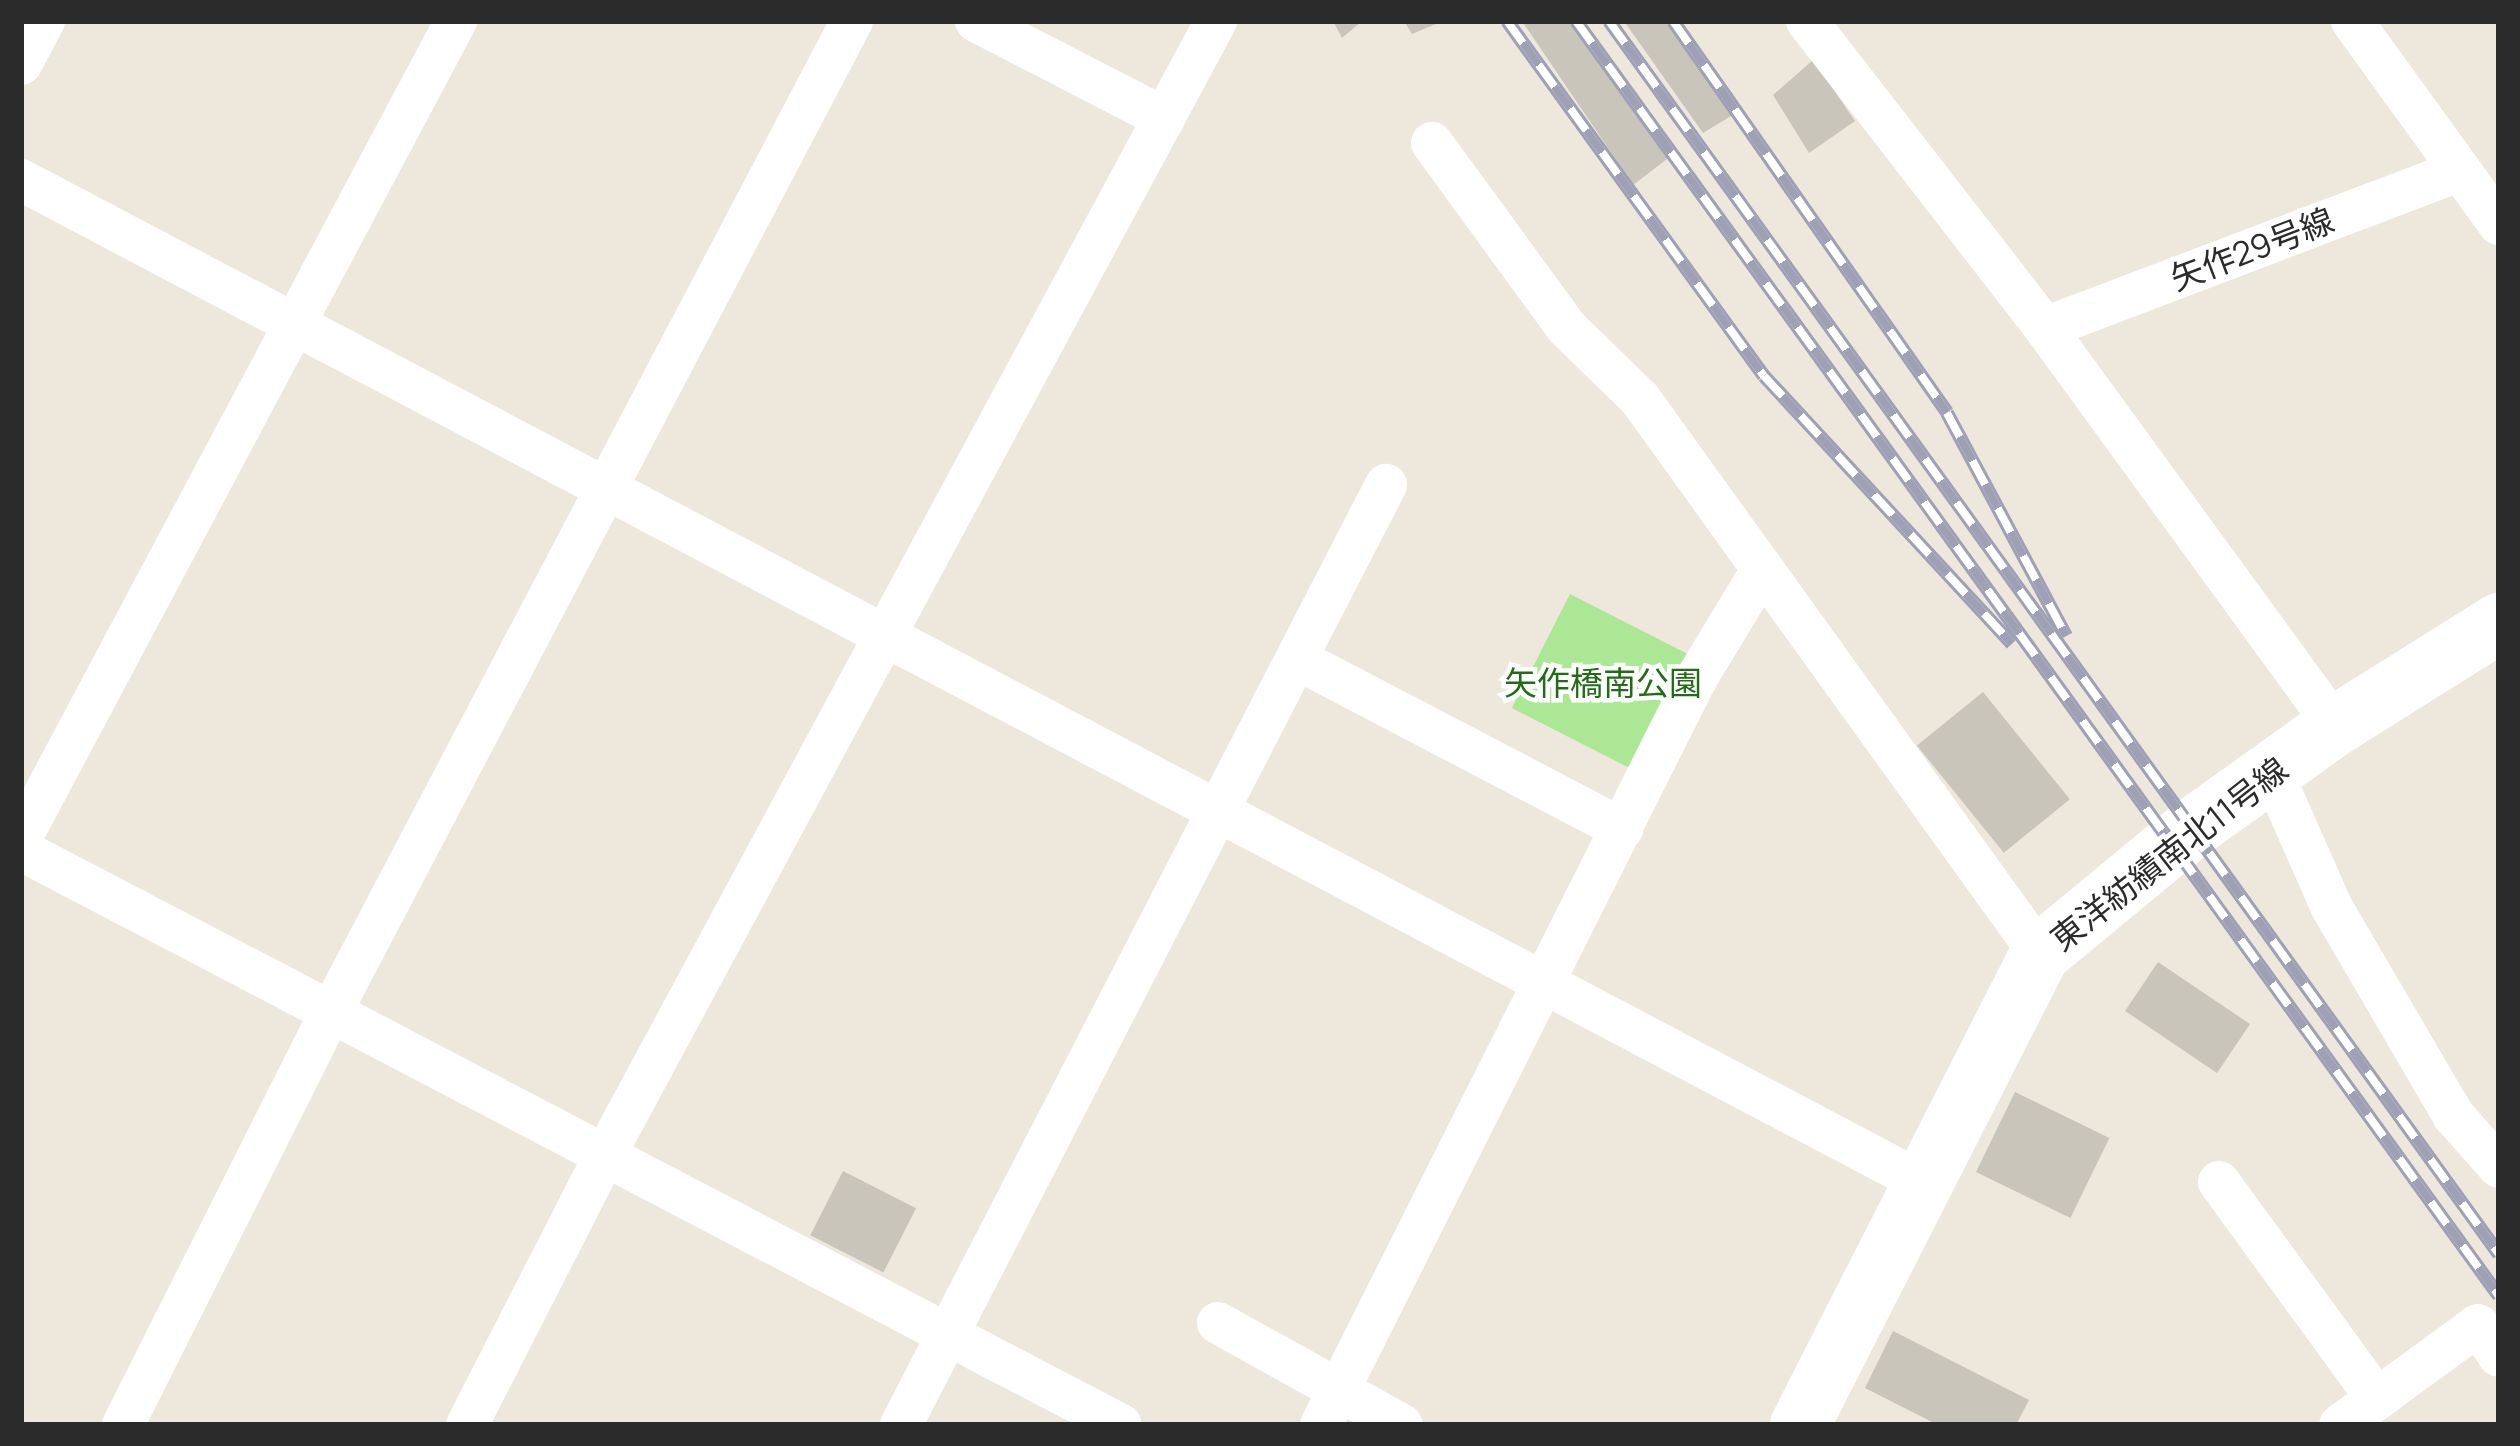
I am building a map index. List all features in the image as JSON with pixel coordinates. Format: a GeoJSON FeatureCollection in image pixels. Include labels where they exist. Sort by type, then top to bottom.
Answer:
{"type":"FeatureCollection","features":[{"type":"Feature","properties":{"kind":"street"},"geometry":{"type":"LineString","coordinates":[[21,64],[44,21]]}},
{"type":"Feature","properties":{"kind":"street"},"geometry":{"type":"LineString","coordinates":[[21,838],[456,21]]}},
{"type":"Feature","properties":{"kind":"street"},"geometry":{"type":"LineString","coordinates":[[123,1425],[331,1012],[852,21]]}},
{"type":"Feature","properties":{"kind":"street"},"geometry":{"type":"LineString","coordinates":[[976,21],[1164,118]]}},
{"type":"Feature","properties":{"kind":"street"},"geometry":{"type":"LineString","coordinates":[[467,1425],[605,1155],[1216,21]]}},
{"type":"Feature","properties":{"kind":"street"},"geometry":{"type":"LineString","coordinates":[[1807,21],[2045,328],[2335,726]]}},
{"type":"Feature","properties":{"kind":"street"},"geometry":{"type":"LineString","coordinates":[[2352,21],[2477,177],[2499,224]]}},
{"type":"Feature","properties":{"kind":"street"},"geometry":{"type":"LineString","coordinates":[[1432,143],[1567,327],[1640,399],[2040,954]]}},
{"type":"Feature","properties":{"kind":"street","name":"矢作29号線"},"geometry":{"type":"LineString","coordinates":[[2045,328],[2477,177]]}},
{"type":"Feature","properties":{"kind":"street"},"geometry":{"type":"LineString","coordinates":[[21,180],[1923,1183]]}},
{"type":"Feature","properties":{"kind":"street"},"geometry":{"type":"LineString","coordinates":[[901,1425],[1386,485]]}},
{"type":"Feature","properties":{"kind":"street"},"geometry":{"type":"LineString","coordinates":[[1330,1408],[1696,679],[1762,570]]}},
{"type":"Feature","properties":{"kind":"street","name":"東洋紡績南北11号線"},"geometry":{"type":"LineString","coordinates":[[1800,1425],[2040,954],[2173,844],[2335,726],[2499,623]]}},
{"type":"Feature","properties":{"kind":"street"},"geometry":{"type":"LineString","coordinates":[[1297,659],[1622,829]]}},
{"type":"Feature","properties":{"kind":"street"},"geometry":{"type":"LineString","coordinates":[[2272,772],[2331,906],[2453,1115],[2499,1168]]}},
{"type":"Feature","properties":{"kind":"street"},"geometry":{"type":"LineString","coordinates":[[21,850],[1121,1425]]}},
{"type":"Feature","properties":{"kind":"street"},"geometry":{"type":"LineString","coordinates":[[2219,1182],[2377,1399]]}},
{"type":"Feature","properties":{"kind":"street"},"geometry":{"type":"LineString","coordinates":[[1218,1323],[1330,1408],[1402,1425]]}},
{"type":"Feature","properties":{"kind":"street"},"geometry":{"type":"LineString","coordinates":[[2340,1425],[2477,1325],[2499,1356]]}},
{"type":"Feature","properties":{"kind":"green space","name":"矢作橋南公園"},"geometry":{"type":"Polygon","coordinates":[[[1570,594],[1693,657],[1635,771],[1512,708],[1570,594]]]}},
{"type":"Feature","properties":{"kind":"building"},"geometry":{"type":"Polygon","coordinates":[[[1333,21],[1362,21],[1342,38],[1333,21]]]}},
{"type":"Feature","properties":{"kind":"building"},"geometry":{"type":"Polygon","coordinates":[[[1404,21],[1443,21],[1412,34],[1404,21]]]}},
{"type":"Feature","properties":{"kind":"building"},"geometry":{"type":"Polygon","coordinates":[[[1522,21],[1568,21],[1671,156],[1633,185],[1522,21]]]}},
{"type":"Feature","properties":{"kind":"building"},"geometry":{"type":"Polygon","coordinates":[[[1624,21],[1665,21],[1736,113],[1703,133],[1624,21]]]}},
{"type":"Feature","properties":{"kind":"building"},"geometry":{"type":"Polygon","coordinates":[[[1813,60],[1855,121],[1809,153],[1773,95],[1813,60]]]}},
{"type":"Feature","properties":{"kind":"building"},"geometry":{"type":"Polygon","coordinates":[[[1983,692],[2070,799],[2004,853],[1917,745],[1983,692]]]}},
{"type":"Feature","properties":{"kind":"building"},"geometry":{"type":"Polygon","coordinates":[[[2158,962],[2250,1024],[2217,1073],[2125,1011],[2158,962]]]}},
{"type":"Feature","properties":{"kind":"building"},"geometry":{"type":"Polygon","coordinates":[[[2015,1092],[2109,1138],[2070,1218],[1976,1172],[2015,1092]]]}},
{"type":"Feature","properties":{"kind":"building"},"geometry":{"type":"Polygon","coordinates":[[[843,1171],[916,1208],[883,1272],[810,1235],[843,1171]]]}},
{"type":"Feature","properties":{"kind":"building"},"geometry":{"type":"Polygon","coordinates":[[[1893,1331],[2029,1400],[2016,1425],[1938,1425],[1865,1388],[1893,1331]]]}},
{"type":"Feature","properties":{"kind":"railway"},"geometry":{"type":"LineString","coordinates":[[1507,21],[1764,376],[2012,644]]}},
{"type":"Feature","properties":{"kind":"railway"},"geometry":{"type":"LineString","coordinates":[[1576,21],[2499,1296]]}},
{"type":"Feature","properties":{"kind":"railway"},"geometry":{"type":"LineString","coordinates":[[1609,21],[2499,1254]]}},
{"type":"Feature","properties":{"kind":"railway"},"geometry":{"type":"LineString","coordinates":[[1673,21],[1947,413],[2066,636]]}}]}
